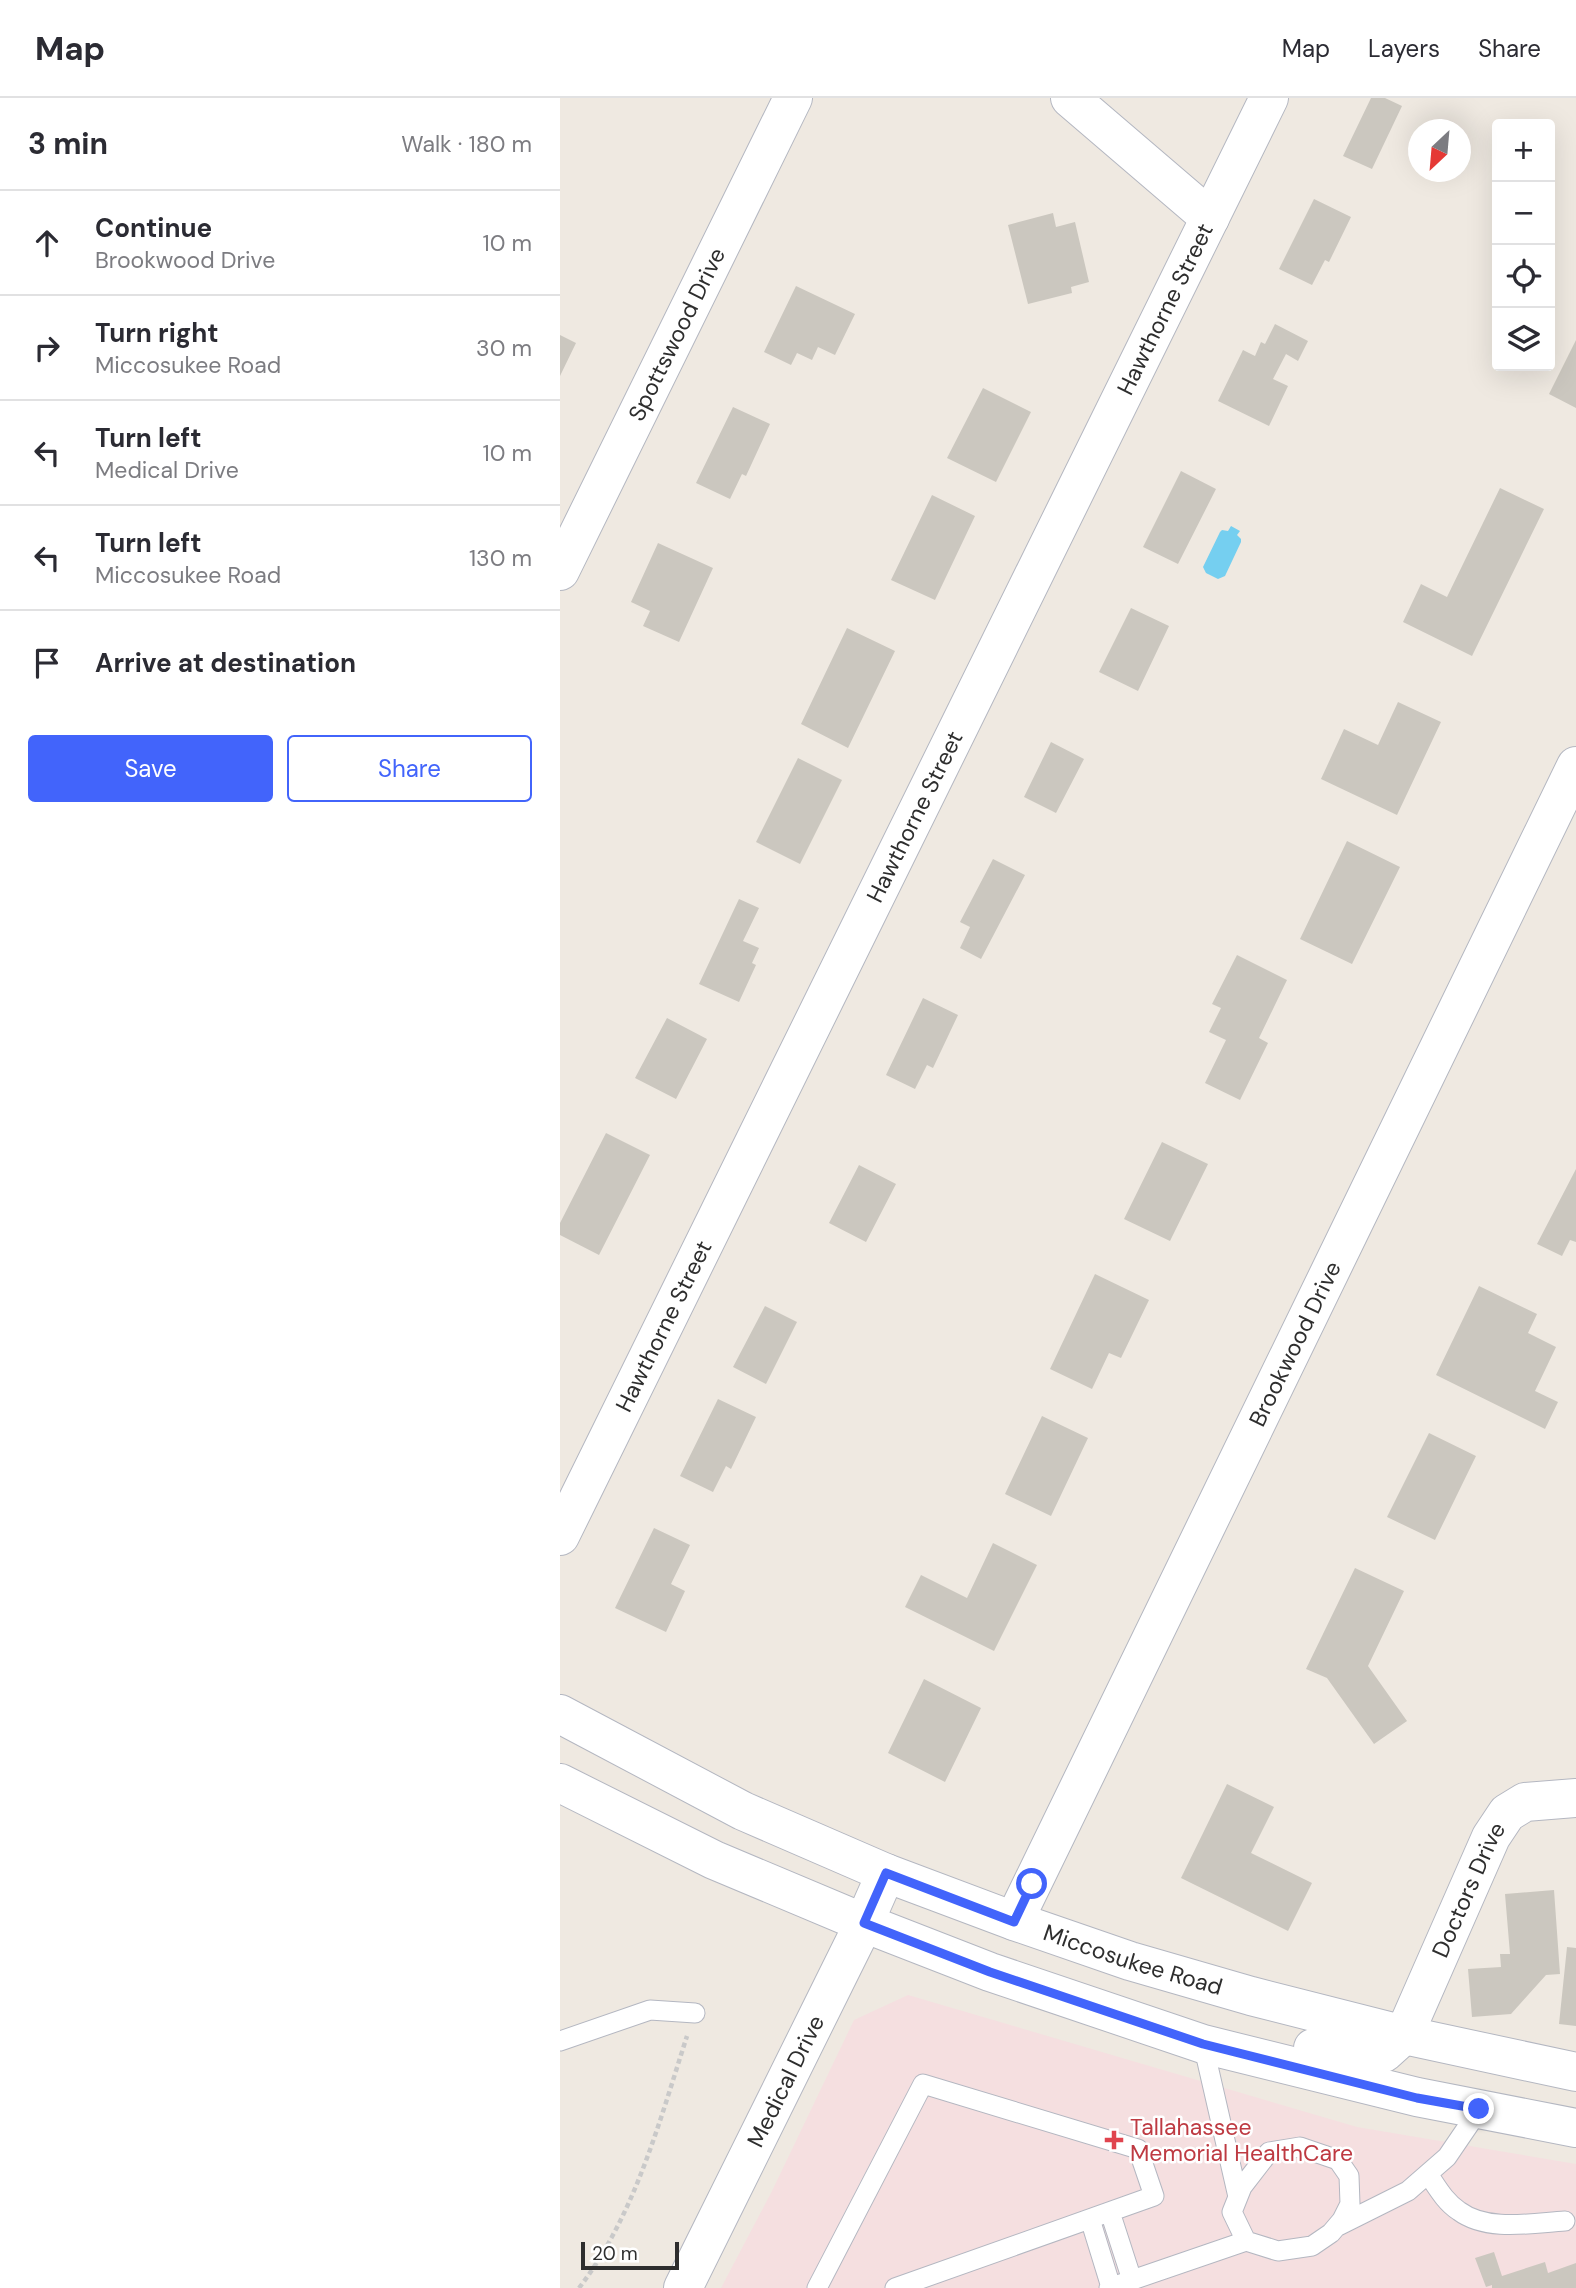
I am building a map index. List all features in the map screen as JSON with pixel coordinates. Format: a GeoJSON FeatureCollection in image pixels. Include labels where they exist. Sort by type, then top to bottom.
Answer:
{"type":"FeatureCollection","features":[{"type":"Feature","properties":{"kind":"street","name":"Spottswood Drive"},"geometry":{"type":"LineString","coordinates":[[560,571],[793,98]]}},
{"type":"Feature","properties":{"kind":"street"},"geometry":{"type":"LineString","coordinates":[[1070,98],[1210,218]]}},
{"type":"Feature","properties":{"kind":"street","name":"Hawthorne Street"},"geometry":{"type":"LineString","coordinates":[[560,1536],[1269,98]]}},
{"type":"Feature","properties":{"kind":"street","name":"Brookwood Drive"},"geometry":{"type":"LineString","coordinates":[[1014,1922],[1576,766]]}},
{"type":"Feature","properties":{"kind":"street","name":"Miccosukee Road"},"geometry":{"type":"LineString","coordinates":[[560,1714],[743,1811],[886,1873],[1014,1922],[1130,1961],[1251,1996],[1404,2035],[1576,2072]]}},
{"type":"Feature","properties":{"kind":"street"},"geometry":{"type":"LineString","coordinates":[[560,1783],[714,1860],[990,1972],[1203,2044],[1417,2098],[1576,2127]]}},
{"type":"Feature","properties":{"kind":"street","name":"Doctors Drive"},"geometry":{"type":"LineString","coordinates":[[1404,2035],[1491,1837],[1507,1813],[1525,1802],[1576,1798]]}},
{"type":"Feature","properties":{"kind":"street","name":"Medical Drive"},"geometry":{"type":"LineString","coordinates":[[683,2288],[864,1923],[886,1873]]}},
{"type":"Feature","properties":{"kind":"street"},"geometry":{"type":"LineString","coordinates":[[1134,2020],[1183,2013],[1353,2059],[1384,2053],[1404,2035]]}},
{"type":"Feature","properties":{"kind":"lane"},"geometry":{"type":"LineString","coordinates":[[560,2041],[650,2010],[695,2013]]}},
{"type":"Feature","properties":{"kind":"lane"},"geometry":{"type":"LineString","coordinates":[[1203,2044],[1238,2197]]}},
{"type":"Feature","properties":{"kind":"lane"},"geometry":{"type":"LineString","coordinates":[[817,2288],[923,2084],[1138,2149],[1154,2196],[895,2288]]}},
{"type":"Feature","properties":{"kind":"lane"},"geometry":{"type":"LineString","coordinates":[[1090,2219],[1110,2288],[1246,2241],[1278,2251],[1312,2246],[1338,2226],[1408,2191],[1447,2157],[1479,2109]]}},
{"type":"Feature","properties":{"kind":"lane"},"geometry":{"type":"LineString","coordinates":[[1246,2241],[1232,2212],[1242,2187],[1269,2152],[1300,2147],[1338,2160],[1349,2176],[1350,2204],[1338,2226]]}},
{"type":"Feature","properties":{"kind":"lane"},"geometry":{"type":"LineString","coordinates":[[1427,2174],[1442,2196],[1461,2213],[1490,2224],[1565,2221]]}},
{"type":"Feature","properties":{"kind":"lane"},"geometry":{"type":"LineString","coordinates":[[1110,2212],[1132,2280]]}},
{"type":"Feature","properties":{"kind":"path"},"geometry":{"type":"LineString","coordinates":[[579,2288],[597,2265],[632,2198],[695,2013]]}},
{"type":"Feature","properties":{"kind":"shaded area","name":"Tallahassee Memorial HealthCare"},"geometry":{"type":"Polygon","coordinates":[[[908,1995],[1357,2127],[1576,2164],[1576,2288],[721,2288],[772,2191],[854,2020],[908,1995]]]}},
{"type":"Feature","properties":{"kind":"water"},"geometry":{"type":"Polygon","coordinates":[[[1231,526],[1240,531],[1237,535],[1241,542],[1225,576],[1218,579],[1206,573],[1203,567],[1220,532],[1228,531],[1231,526]]]}},
{"type":"Feature","properties":{"kind":"building"},"geometry":{"type":"Polygon","coordinates":[[[1371,98],[1385,98],[1402,106],[1372,169],[1343,156],[1371,98]]]}},
{"type":"Feature","properties":{"kind":"building"},"geometry":{"type":"Polygon","coordinates":[[[1314,199],[1351,217],[1329,262],[1325,260],[1312,285],[1279,269],[1314,199]]]}},
{"type":"Feature","properties":{"kind":"building"},"geometry":{"type":"Polygon","coordinates":[[[1053,213],[1056,227],[1075,222],[1089,282],[1071,287],[1072,293],[1028,304],[1008,225],[1053,213]]]}},
{"type":"Feature","properties":{"kind":"building"},"geometry":{"type":"Polygon","coordinates":[[[796,286],[855,314],[835,355],[818,347],[812,360],[797,353],[791,365],[764,352],[796,286]]]}},
{"type":"Feature","properties":{"kind":"building"},"geometry":{"type":"Polygon","coordinates":[[[1275,324],[1308,341],[1298,361],[1286,354],[1273,379],[1288,386],[1269,426],[1218,401],[1243,350],[1255,356],[1261,342],[1265,344],[1275,324]]]}},
{"type":"Feature","properties":{"kind":"building"},"geometry":{"type":"Polygon","coordinates":[[[560,335],[576,343],[560,376],[560,335]]]}},
{"type":"Feature","properties":{"kind":"building"},"geometry":{"type":"Polygon","coordinates":[[[1576,340],[1576,408],[1549,394],[1576,340]]]}},
{"type":"Feature","properties":{"kind":"building"},"geometry":{"type":"Polygon","coordinates":[[[983,388],[1031,412],[996,482],[947,458],[983,388]]]}},
{"type":"Feature","properties":{"kind":"building"},"geometry":{"type":"Polygon","coordinates":[[[733,407],[770,424],[746,476],[742,474],[730,499],[696,483],[733,407]]]}},
{"type":"Feature","properties":{"kind":"building"},"geometry":{"type":"Polygon","coordinates":[[[1181,471],[1216,489],[1178,564],[1143,547],[1181,471]]]}},
{"type":"Feature","properties":{"kind":"building"},"geometry":{"type":"Polygon","coordinates":[[[1500,488],[1544,509],[1472,656],[1403,622],[1421,584],[1447,597],[1500,488]]]}},
{"type":"Feature","properties":{"kind":"building"},"geometry":{"type":"Polygon","coordinates":[[[932,495],[975,516],[935,600],[891,580],[932,495]]]}},
{"type":"Feature","properties":{"kind":"building"},"geometry":{"type":"Polygon","coordinates":[[[658,543],[713,568],[679,642],[643,626],[650,611],[631,602],[658,543]]]}},
{"type":"Feature","properties":{"kind":"building"},"geometry":{"type":"Polygon","coordinates":[[[1131,608],[1169,626],[1138,691],[1099,672],[1131,608]]]}},
{"type":"Feature","properties":{"kind":"building"},"geometry":{"type":"Polygon","coordinates":[[[847,628],[895,651],[848,748],[801,724],[847,628]]]}},
{"type":"Feature","properties":{"kind":"building"},"geometry":{"type":"Polygon","coordinates":[[[1398,702],[1441,722],[1397,815],[1321,779],[1344,729],[1378,745],[1398,702]]]}},
{"type":"Feature","properties":{"kind":"building"},"geometry":{"type":"Polygon","coordinates":[[[1051,742],[1084,759],[1056,813],[1024,797],[1051,742]]]}},
{"type":"Feature","properties":{"kind":"building"},"geometry":{"type":"Polygon","coordinates":[[[798,758],[842,780],[800,864],[756,842],[798,758]]]}},
{"type":"Feature","properties":{"kind":"building"},"geometry":{"type":"Polygon","coordinates":[[[1347,841],[1400,867],[1352,964],[1300,939],[1347,841]]]}},
{"type":"Feature","properties":{"kind":"building"},"geometry":{"type":"Polygon","coordinates":[[[993,859],[1025,875],[981,959],[960,948],[970,927],[960,922],[993,859]]]}},
{"type":"Feature","properties":{"kind":"building"},"geometry":{"type":"Polygon","coordinates":[[[739,899],[759,908],[743,941],[759,948],[752,963],[756,965],[739,1002],[699,984],[739,899]]]}},
{"type":"Feature","properties":{"kind":"building"},"geometry":{"type":"Polygon","coordinates":[[[1237,955],[1287,980],[1259,1038],[1268,1043],[1240,1100],[1205,1083],[1226,1040],[1209,1032],[1221,1008],[1212,1004],[1237,955]]]}},
{"type":"Feature","properties":{"kind":"building"},"geometry":{"type":"Polygon","coordinates":[[[923,998],[958,1015],[933,1068],[927,1065],[915,1089],[886,1075],[923,998]]]}},
{"type":"Feature","properties":{"kind":"building"},"geometry":{"type":"Polygon","coordinates":[[[667,1018],[707,1039],[676,1099],[635,1078],[667,1018]]]}},
{"type":"Feature","properties":{"kind":"building"},"geometry":{"type":"Polygon","coordinates":[[[606,1133],[650,1155],[599,1255],[560,1235],[560,1223],[606,1133]]]}},
{"type":"Feature","properties":{"kind":"building"},"geometry":{"type":"Polygon","coordinates":[[[1162,1142],[1208,1164],[1170,1241],[1124,1219],[1162,1142]]]}},
{"type":"Feature","properties":{"kind":"building"},"geometry":{"type":"Polygon","coordinates":[[[859,1165],[896,1184],[866,1242],[829,1223],[859,1165]]]}},
{"type":"Feature","properties":{"kind":"building"},"geometry":{"type":"Polygon","coordinates":[[[1576,1169],[1576,1242],[1570,1240],[1562,1256],[1537,1244],[1576,1169]]]}},
{"type":"Feature","properties":{"kind":"building"},"geometry":{"type":"Polygon","coordinates":[[[1095,1274],[1149,1300],[1121,1358],[1109,1353],[1092,1389],[1050,1369],[1095,1274]]]}},
{"type":"Feature","properties":{"kind":"building"},"geometry":{"type":"Polygon","coordinates":[[[1479,1286],[1537,1314],[1528,1333],[1556,1347],[1535,1391],[1558,1402],[1545,1429],[1436,1375],[1479,1286]]]}},
{"type":"Feature","properties":{"kind":"building"},"geometry":{"type":"Polygon","coordinates":[[[765,1306],[797,1322],[766,1384],[733,1367],[765,1306]]]}},
{"type":"Feature","properties":{"kind":"building"},"geometry":{"type":"Polygon","coordinates":[[[718,1399],[756,1417],[731,1469],[726,1466],[713,1492],[680,1476],[718,1399]]]}},
{"type":"Feature","properties":{"kind":"building"},"geometry":{"type":"Polygon","coordinates":[[[1042,1416],[1088,1438],[1051,1516],[1005,1494],[1042,1416]]]}},
{"type":"Feature","properties":{"kind":"building"},"geometry":{"type":"Polygon","coordinates":[[[1429,1433],[1476,1456],[1435,1540],[1387,1517],[1429,1433]]]}},
{"type":"Feature","properties":{"kind":"building"},"geometry":{"type":"Polygon","coordinates":[[[654,1528],[690,1545],[671,1584],[685,1591],[666,1632],[615,1608],[654,1528]]]}},
{"type":"Feature","properties":{"kind":"building"},"geometry":{"type":"Polygon","coordinates":[[[993,1543],[1037,1565],[994,1651],[905,1607],[921,1575],[967,1598],[993,1543]]]}},
{"type":"Feature","properties":{"kind":"building"},"geometry":{"type":"Polygon","coordinates":[[[1355,1568],[1404,1591],[1368,1666],[1407,1721],[1374,1744],[1327,1678],[1306,1669],[1355,1568]]]}},
{"type":"Feature","properties":{"kind":"building"},"geometry":{"type":"Polygon","coordinates":[[[924,1679],[981,1708],[945,1782],[888,1753],[924,1679]]]}},
{"type":"Feature","properties":{"kind":"building"},"geometry":{"type":"Polygon","coordinates":[[[1227,1784],[1274,1807],[1251,1853],[1312,1883],[1288,1931],[1181,1878],[1227,1784]]]}},
{"type":"Feature","properties":{"kind":"building"},"geometry":{"type":"Polygon","coordinates":[[[1554,1890],[1560,1974],[1546,1975],[1511,2014],[1472,2017],[1468,1969],[1501,1967],[1500,1954],[1510,1954],[1505,1894],[1554,1890]]]}},
{"type":"Feature","properties":{"kind":"building"},"geometry":{"type":"Polygon","coordinates":[[[1567,1947],[1576,1948],[1576,2026],[1559,2024],[1567,1947]]]}},
{"type":"Feature","properties":{"kind":"building"},"geometry":{"type":"Polygon","coordinates":[[[1494,2252],[1502,2276],[1545,2262],[1548,2273],[1576,2263],[1576,2288],[1486,2287],[1475,2258],[1494,2252]]]}},
{"type":"Feature","properties":{"kind":"place","name":"Tallahassee Memorial HealthCare"},"geometry":{"type":"Point","coordinates":[1114,2140]}},
{"type":"Feature","properties":{"kind":"route"},"geometry":{"type":"LineString","coordinates":[[1032,1884],[1014,1922],[886,1873],[864,1923],[990,1972],[1203,2044],[1417,2098],[1479,2109]]}}]}
